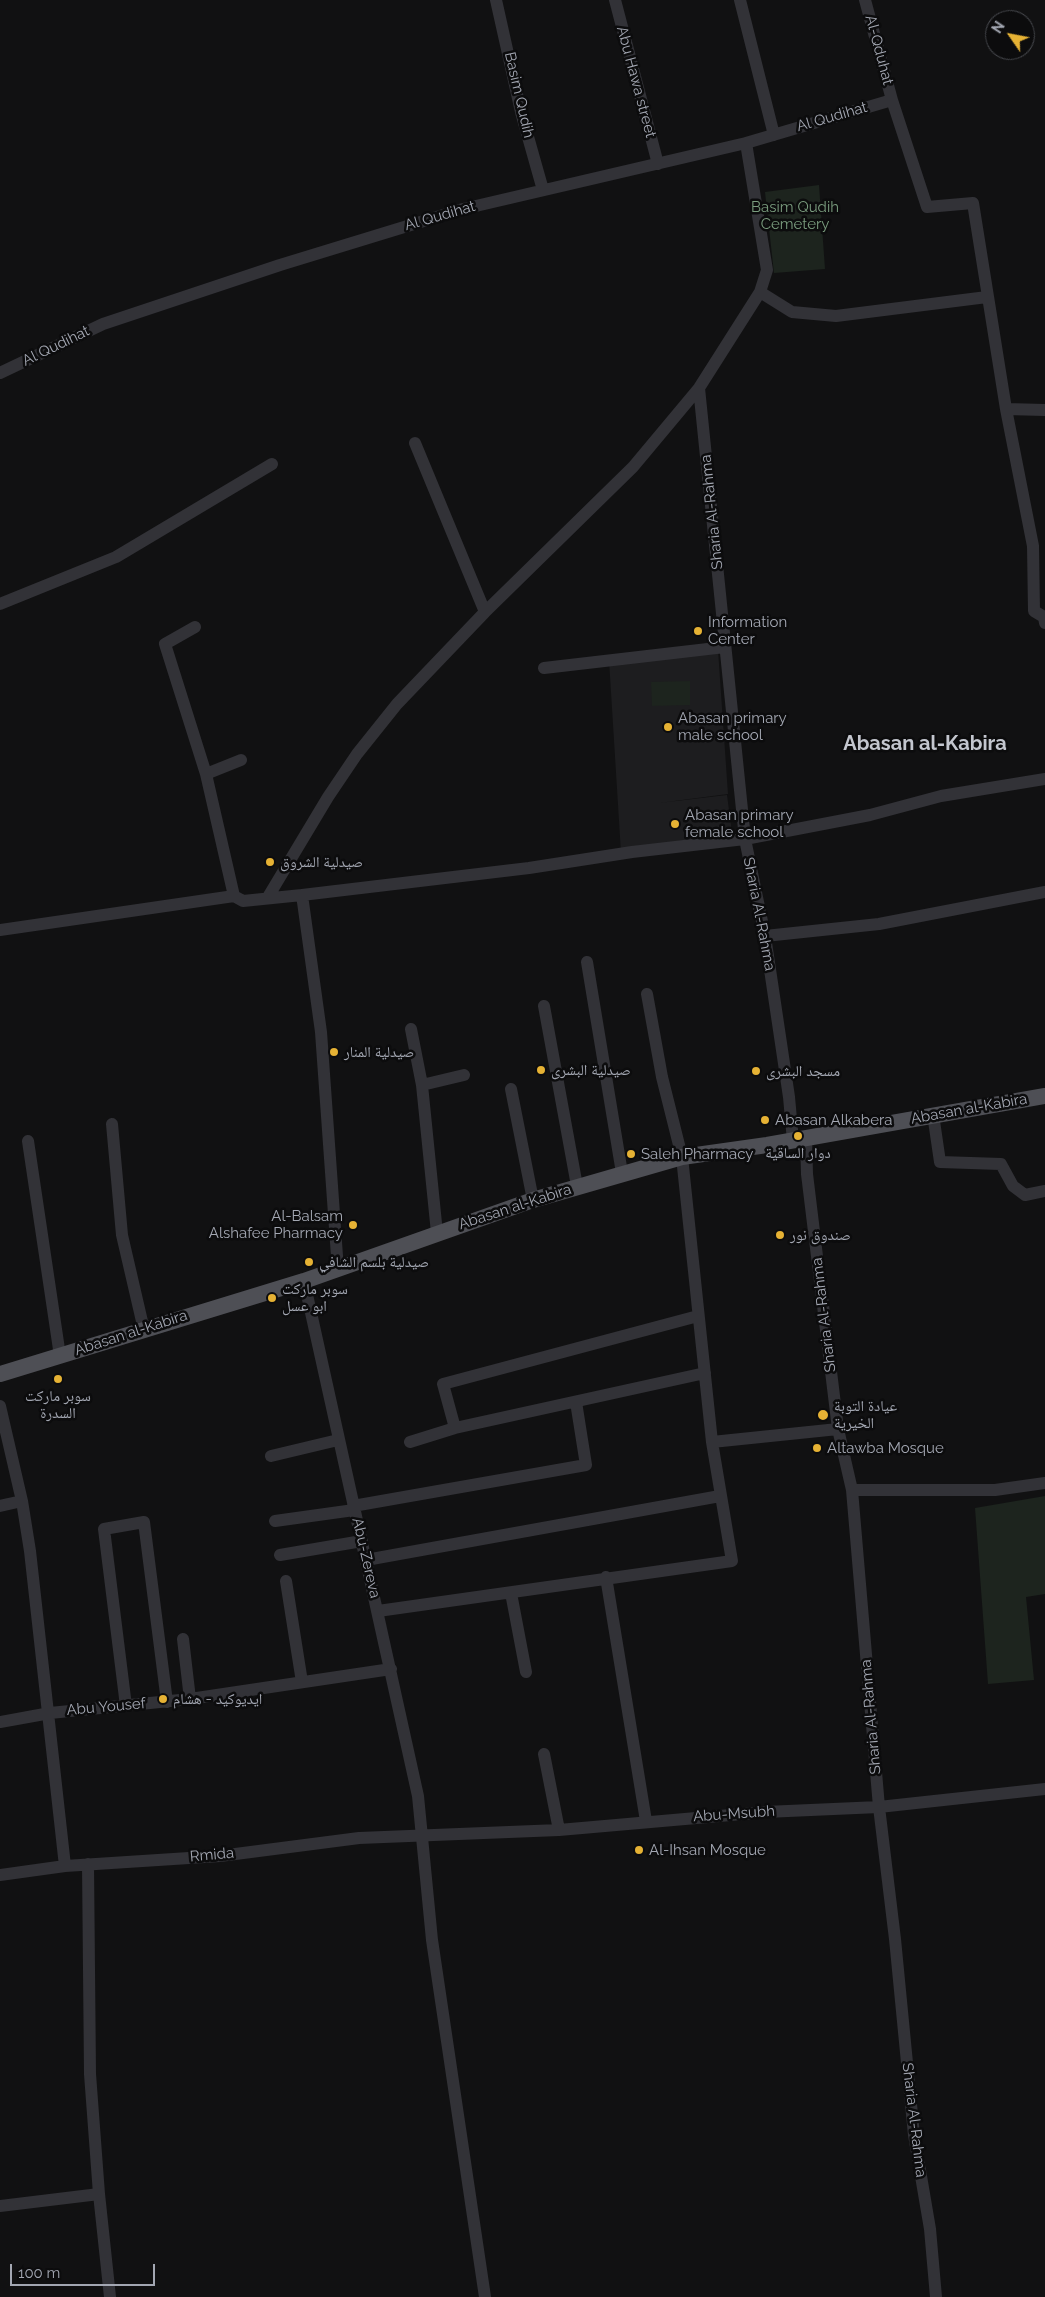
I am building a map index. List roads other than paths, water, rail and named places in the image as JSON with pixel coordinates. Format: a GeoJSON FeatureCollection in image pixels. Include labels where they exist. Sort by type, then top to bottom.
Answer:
{"type":"FeatureCollection","features":[{"type":"Feature","properties":{"kind":"main road","name":"Abasan al-Kabira"},"geometry":{"type":"LineString","coordinates":[[0,1374],[304,1282],[533,1200],[682,1157],[799,1139],[933,1114],[1045,1096]]}},
{"type":"Feature","properties":{"kind":"street","name":"Basim Qudih"},"geometry":{"type":"LineString","coordinates":[[496,0],[521,112],[543,190]]}},
{"type":"Feature","properties":{"kind":"street","name":"Abu Hawa street"},"geometry":{"type":"LineString","coordinates":[[615,0],[658,164]]}},
{"type":"Feature","properties":{"kind":"street"},"geometry":{"type":"LineString","coordinates":[[740,0],[774,135]]}},
{"type":"Feature","properties":{"kind":"street","name":"Al-Qduhat"},"geometry":{"type":"LineString","coordinates":[[865,0],[892,100],[928,207],[973,203],[987,297]]}},
{"type":"Feature","properties":{"kind":"street","name":"Al Qudihat"},"geometry":{"type":"LineString","coordinates":[[0,373],[112,321],[280,265],[463,209],[746,143],[892,100]]}},
{"type":"Feature","properties":{"kind":"street"},"geometry":{"type":"LineString","coordinates":[[268,897],[328,797],[357,754],[397,704],[484,612],[633,467],[700,388],[760,292],[767,270],[746,143]]}},
{"type":"Feature","properties":{"kind":"street"},"geometry":{"type":"LineString","coordinates":[[760,292],[792,312],[836,316],[987,297],[1032,546],[1034,610],[1044,616],[1045,623]]}},
{"type":"Feature","properties":{"kind":"street","name":"Sharia Al-Rahma"},"geometry":{"type":"LineString","coordinates":[[700,388],[745,839],[765,936],[789,1098],[807,1174],[838,1429],[852,1490],[879,1807],[895,1939],[914,2135],[930,2229],[936,2297]]}},
{"type":"Feature","properties":{"kind":"street"},"geometry":{"type":"LineString","coordinates":[[1006,409],[1045,410]]}},
{"type":"Feature","properties":{"kind":"street"},"geometry":{"type":"LineString","coordinates":[[415,443],[484,612]]}},
{"type":"Feature","properties":{"kind":"street"},"geometry":{"type":"LineString","coordinates":[[0,604],[116,557],[272,464]]}},
{"type":"Feature","properties":{"kind":"street"},"geometry":{"type":"LineString","coordinates":[[195,627],[165,644],[206,774],[234,896]]}},
{"type":"Feature","properties":{"kind":"street"},"geometry":{"type":"LineString","coordinates":[[544,668],[725,647]]}},
{"type":"Feature","properties":{"kind":"street"},"geometry":{"type":"LineString","coordinates":[[206,774],[241,760]]}},
{"type":"Feature","properties":{"kind":"street"},"geometry":{"type":"LineString","coordinates":[[0,930],[234,896],[243,901],[302,895],[529,868],[632,852],[745,839],[870,815],[941,796],[1045,779]]}},
{"type":"Feature","properties":{"kind":"street"},"geometry":{"type":"LineString","coordinates":[[765,936],[879,924],[1045,892]]}},
{"type":"Feature","properties":{"kind":"street"},"geometry":{"type":"LineString","coordinates":[[302,895],[321,1032],[338,1270]]}},
{"type":"Feature","properties":{"kind":"street"},"geometry":{"type":"LineString","coordinates":[[587,962],[622,1173]]}},
{"type":"Feature","properties":{"kind":"street"},"geometry":{"type":"LineString","coordinates":[[378,1611],[511,1593],[606,1577],[732,1561],[712,1442],[682,1157],[662,1076],[647,994]]}},
{"type":"Feature","properties":{"kind":"street"},"geometry":{"type":"LineString","coordinates":[[544,1006],[578,1186]]}},
{"type":"Feature","properties":{"kind":"street"},"geometry":{"type":"LineString","coordinates":[[411,1029],[422,1086],[437,1233]]}},
{"type":"Feature","properties":{"kind":"street"},"geometry":{"type":"LineString","coordinates":[[422,1086],[464,1075]]}},
{"type":"Feature","properties":{"kind":"street"},"geometry":{"type":"LineString","coordinates":[[511,1089],[533,1200]]}},
{"type":"Feature","properties":{"kind":"street"},"geometry":{"type":"LineString","coordinates":[[933,1114],[940,1162],[1001,1164],[1012,1186],[1025,1195],[1045,1191]]}},
{"type":"Feature","properties":{"kind":"street"},"geometry":{"type":"LineString","coordinates":[[112,1124],[122,1235],[144,1330]]}},
{"type":"Feature","properties":{"kind":"street"},"geometry":{"type":"LineString","coordinates":[[28,1141],[60,1356]]}},
{"type":"Feature","properties":{"kind":"street","name":"Abu-Zereva"},"geometry":{"type":"LineString","coordinates":[[304,1282],[418,1796],[432,1940],[486,2297]]}},
{"type":"Feature","properties":{"kind":"street"},"geometry":{"type":"LineString","coordinates":[[455,1428],[443,1384],[698,1316]]}},
{"type":"Feature","properties":{"kind":"street"},"geometry":{"type":"LineString","coordinates":[[410,1442],[455,1428],[705,1373]]}},
{"type":"Feature","properties":{"kind":"street"},"geometry":{"type":"LineString","coordinates":[[275,1521],[586,1465],[576,1402]]}},
{"type":"Feature","properties":{"kind":"street"},"geometry":{"type":"LineString","coordinates":[[0,1406],[22,1501],[30,1551],[50,1713],[65,1866]]}},
{"type":"Feature","properties":{"kind":"street"},"geometry":{"type":"LineString","coordinates":[[712,1442],[838,1429]]}},
{"type":"Feature","properties":{"kind":"street"},"geometry":{"type":"LineString","coordinates":[[271,1456],[338,1440]]}},
{"type":"Feature","properties":{"kind":"street"},"geometry":{"type":"LineString","coordinates":[[852,1490],[995,1490],[1045,1483]]}},
{"type":"Feature","properties":{"kind":"street"},"geometry":{"type":"LineString","coordinates":[[366,1560],[720,1496]]}},
{"type":"Feature","properties":{"kind":"street"},"geometry":{"type":"LineString","coordinates":[[0,1506],[22,1501]]}},
{"type":"Feature","properties":{"kind":"street"},"geometry":{"type":"LineString","coordinates":[[126,1706],[112,1611],[104,1529],[144,1522],[167,1702]]}},
{"type":"Feature","properties":{"kind":"street"},"geometry":{"type":"LineString","coordinates":[[280,1555],[362,1542]]}},
{"type":"Feature","properties":{"kind":"street"},"geometry":{"type":"LineString","coordinates":[[606,1577],[646,1821]]}},
{"type":"Feature","properties":{"kind":"street"},"geometry":{"type":"LineString","coordinates":[[286,1580],[302,1682]]}},
{"type":"Feature","properties":{"kind":"street"},"geometry":{"type":"LineString","coordinates":[[511,1593],[526,1672]]}},
{"type":"Feature","properties":{"kind":"street"},"geometry":{"type":"LineString","coordinates":[[183,1639],[190,1699]]}},
{"type":"Feature","properties":{"kind":"street","name":"Abu Yousef"},"geometry":{"type":"LineString","coordinates":[[0,1722],[50,1713],[190,1699],[391,1669]]}},
{"type":"Feature","properties":{"kind":"street"},"geometry":{"type":"LineString","coordinates":[[544,1754],[559,1830]]}},
{"type":"Feature","properties":{"kind":"street","name":"Abu-Msubh"},"geometry":{"type":"LineString","coordinates":[[423,1835],[559,1830],[765,1812],[879,1807],[1045,1789]]}},
{"type":"Feature","properties":{"kind":"street","name":"Rmida"},"geometry":{"type":"LineString","coordinates":[[0,1874],[88,1864],[220,1856],[359,1838],[423,1835]]}},
{"type":"Feature","properties":{"kind":"street"},"geometry":{"type":"LineString","coordinates":[[88,1864],[90,2074],[99,2194],[110,2297]]}},
{"type":"Feature","properties":{"kind":"street"},"geometry":{"type":"LineString","coordinates":[[0,2206],[99,2194]]}},
{"type":"Feature","properties":{"kind":"place","name":"Information Center"},"geometry":{"type":"Point","coordinates":[698,631]}},
{"type":"Feature","properties":{"kind":"place","name":"Abasan primary male school"},"geometry":{"type":"Point","coordinates":[668,727]}},
{"type":"Feature","properties":{"kind":"place","name":"Abasan primary female school"},"geometry":{"type":"Point","coordinates":[675,824]}},
{"type":"Feature","properties":{"kind":"place","name":"صيدلية الشروق"},"geometry":{"type":"Point","coordinates":[270,862]}},
{"type":"Feature","properties":{"kind":"place","name":"صيدلية المنار"},"geometry":{"type":"Point","coordinates":[334,1052]}},
{"type":"Feature","properties":{"kind":"place","name":"صيدلية البشرى"},"geometry":{"type":"Point","coordinates":[541,1070]}},
{"type":"Feature","properties":{"kind":"place","name":"مسجد البشرى"},"geometry":{"type":"Point","coordinates":[756,1071]}},
{"type":"Feature","properties":{"kind":"place","name":"Abasan Alkabera"},"geometry":{"type":"Point","coordinates":[765,1120]}},
{"type":"Feature","properties":{"kind":"place","name":"دوار الساقية"},"geometry":{"type":"Point","coordinates":[798,1136]}},
{"type":"Feature","properties":{"kind":"place","name":"Saleh Pharmacy"},"geometry":{"type":"Point","coordinates":[631,1154]}},
{"type":"Feature","properties":{"kind":"place","name":"Al-Balsam Alshafee Pharmacy"},"geometry":{"type":"Point","coordinates":[353,1225]}},
{"type":"Feature","properties":{"kind":"place","name":"صندوق نور"},"geometry":{"type":"Point","coordinates":[780,1235]}},
{"type":"Feature","properties":{"kind":"place","name":"صيدلية بلسم الشافي"},"geometry":{"type":"Point","coordinates":[309,1262]}},
{"type":"Feature","properties":{"kind":"place","name":"سوبر ماركت ابو عسل"},"geometry":{"type":"Point","coordinates":[272,1298]}},
{"type":"Feature","properties":{"kind":"place","name":"سوبر ماركت السدرة"},"geometry":{"type":"Point","coordinates":[58,1379]}},
{"type":"Feature","properties":{"kind":"place","name":"عيادة التوبة الخيرية"},"geometry":{"type":"Point","coordinates":[823,1415]}},
{"type":"Feature","properties":{"kind":"place","name":"Altawba Mosque"},"geometry":{"type":"Point","coordinates":[817,1448]}},
{"type":"Feature","properties":{"kind":"place","name":"ايديوكيد - هشام"},"geometry":{"type":"Point","coordinates":[163,1699]}},
{"type":"Feature","properties":{"kind":"place","name":"Al-Ihsan Mosque"},"geometry":{"type":"Point","coordinates":[639,1850]}},
{"type":"Feature","properties":{"kind":"district","name":"Abasan al-Kabira"},"geometry":{"type":"Point","coordinates":[925,744]}},
{"type":"Feature","properties":{"kind":"park label","name":"Basim Qudih Cemetery"},"geometry":{"type":"Point","coordinates":[795,216]}}]}
